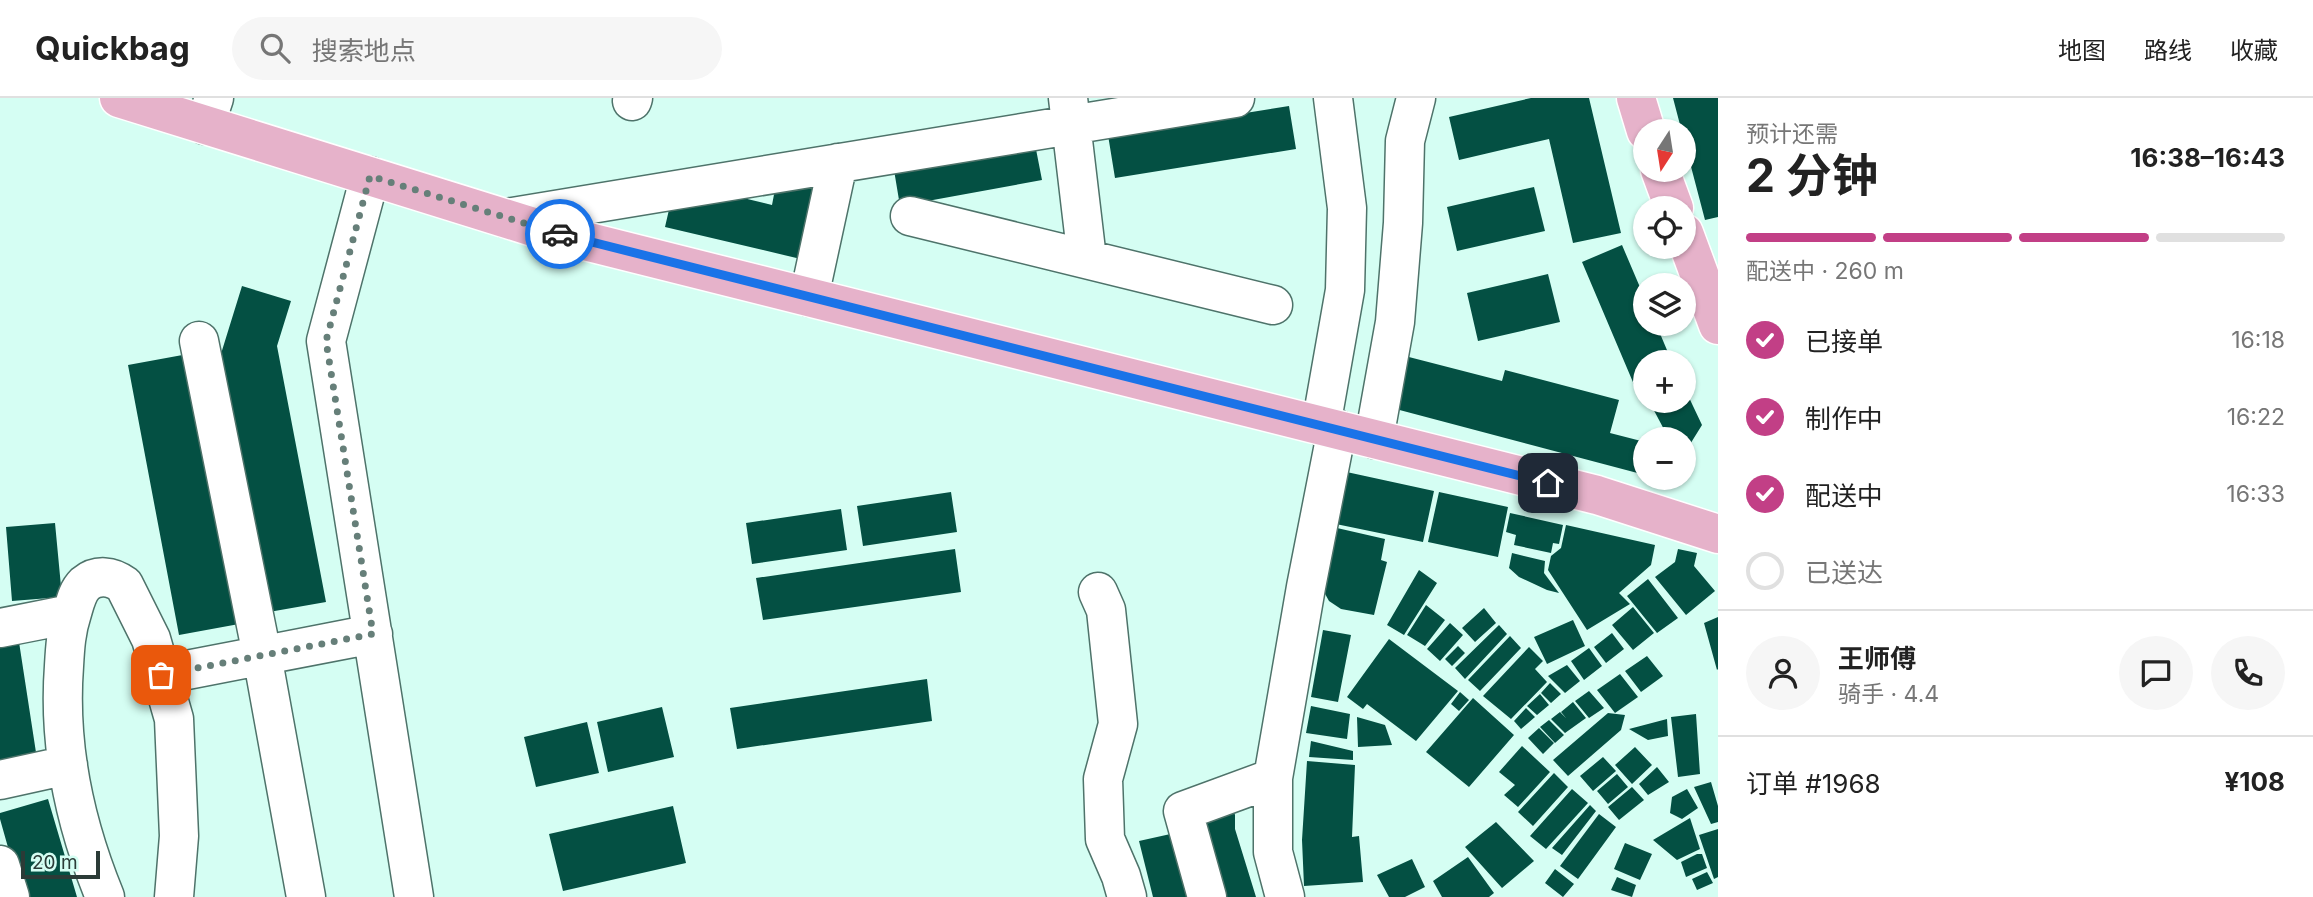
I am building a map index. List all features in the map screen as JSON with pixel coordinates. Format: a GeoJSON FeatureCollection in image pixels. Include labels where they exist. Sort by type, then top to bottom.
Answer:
{"type":"FeatureCollection","features":[{"type":"Feature","properties":{"kind":"main road"},"geometry":{"type":"LineString","coordinates":[[119,98],[210,111],[370,176],[549,232],[1597,495],[1718,534]]}},
{"type":"Feature","properties":{"kind":"main road"},"geometry":{"type":"LineString","coordinates":[[1636,98],[1642,119]]}},
{"type":"Feature","properties":{"kind":"main road"},"geometry":{"type":"LineString","coordinates":[[1694,259],[1718,325]]}},
{"type":"Feature","properties":{"kind":"street"},"geometry":{"type":"LineString","coordinates":[[506,218],[838,163],[1070,111],[1235,98]]}},
{"type":"Feature","properties":{"kind":"street"},"geometry":{"type":"LineString","coordinates":[[1285,897],[1273,852],[1273,778],[1306,587],[1329,428],[1345,276],[1348,208],[1334,98]]}},
{"type":"Feature","properties":{"kind":"street"},"geometry":{"type":"LineString","coordinates":[[1374,439],[1395,322],[1403,223],[1405,141],[1416,98]]}},
{"type":"Feature","properties":{"kind":"street"},"geometry":{"type":"LineString","coordinates":[[1070,111],[1087,259]]}},
{"type":"Feature","properties":{"kind":"street"},"geometry":{"type":"LineString","coordinates":[[809,297],[838,163]]}},
{"type":"Feature","properties":{"kind":"street"},"geometry":{"type":"LineString","coordinates":[[370,176],[326,341],[414,897]]}},
{"type":"Feature","properties":{"kind":"street"},"geometry":{"type":"LineString","coordinates":[[911,216],[1273,305]]}},
{"type":"Feature","properties":{"kind":"street"},"geometry":{"type":"LineString","coordinates":[[199,341],[262,655],[306,897]]}},
{"type":"Feature","properties":{"kind":"street"},"geometry":{"type":"LineString","coordinates":[[104,897],[85,845],[68,765],[62,683],[66,630],[71,614],[78,594],[91,580],[99,577],[117,580],[124,585],[151,639],[174,719],[179,836],[174,897]]}},
{"type":"Feature","properties":{"kind":"street"},"geometry":{"type":"LineString","coordinates":[[1098,592],[1106,610],[1118,724],[1103,779],[1105,839],[1127,897]]}},
{"type":"Feature","properties":{"kind":"street"},"geometry":{"type":"LineString","coordinates":[[0,628],[71,614]]}},
{"type":"Feature","properties":{"kind":"street"},"geometry":{"type":"LineString","coordinates":[[161,675],[373,634]]}},
{"type":"Feature","properties":{"kind":"street"},"geometry":{"type":"LineString","coordinates":[[0,780],[68,765]]}},
{"type":"Feature","properties":{"kind":"street"},"geometry":{"type":"LineString","coordinates":[[1207,897],[1183,811],[1273,778]]}},
{"type":"Feature","properties":{"kind":"street"},"geometry":{"type":"LineString","coordinates":[[0,865],[10,897]]}},
{"type":"Feature","properties":{"kind":"building"},"geometry":{"type":"Polygon","coordinates":[[[1531,98],[1589,98],[1621,233],[1573,243],[1549,139],[1459,160],[1449,117],[1531,98]]]}},
{"type":"Feature","properties":{"kind":"building"},"geometry":{"type":"Polygon","coordinates":[[[1673,98],[1718,98],[1718,217],[1705,220],[1695,182],[1696,119],[1679,119],[1673,98]]]}},
{"type":"Feature","properties":{"kind":"building"},"geometry":{"type":"Polygon","coordinates":[[[1289,106],[1296,149],[1115,178],[1108,135],[1289,106]]]}},
{"type":"Feature","properties":{"kind":"building"},"geometry":{"type":"Polygon","coordinates":[[[1034,139],[1042,180],[900,206],[893,164],[1034,139]]]}},
{"type":"Feature","properties":{"kind":"building"},"geometry":{"type":"Polygon","coordinates":[[[777,179],[822,190],[805,260],[665,227],[671,201],[714,191],[772,205],[777,179]]]}},
{"type":"Feature","properties":{"kind":"building"},"geometry":{"type":"Polygon","coordinates":[[[1534,187],[1545,231],[1457,251],[1447,207],[1534,187]]]}},
{"type":"Feature","properties":{"kind":"building"},"geometry":{"type":"Polygon","coordinates":[[[1622,245],[1634,273],[1633,336],[1661,336],[1667,350],[1633,350],[1633,382],[1582,262],[1622,245]]]}},
{"type":"Feature","properties":{"kind":"building"},"geometry":{"type":"Polygon","coordinates":[[[1548,274],[1560,322],[1478,341],[1467,293],[1548,274]]]}},
{"type":"Feature","properties":{"kind":"building"},"geometry":{"type":"Polygon","coordinates":[[[242,286],[291,301],[277,346],[326,602],[269,612],[220,357],[242,286]]]}},
{"type":"Feature","properties":{"kind":"building"},"geometry":{"type":"Polygon","coordinates":[[[188,354],[239,624],[179,635],[128,365],[188,354]]]}},
{"type":"Feature","properties":{"kind":"building"},"geometry":{"type":"Polygon","coordinates":[[[1405,356],[1502,381],[1505,370],[1619,400],[1610,433],[1633,439],[1633,472],[1392,408],[1405,356]]]}},
{"type":"Feature","properties":{"kind":"building"},"geometry":{"type":"Polygon","coordinates":[[[1696,412],[1702,425],[1696,435],[1696,427],[1663,427],[1655,413],[1696,412]]]}},
{"type":"Feature","properties":{"kind":"building"},"geometry":{"type":"Polygon","coordinates":[[[1342,471],[1434,491],[1423,542],[1331,523],[1342,471]]]}},
{"type":"Feature","properties":{"kind":"building"},"geometry":{"type":"Polygon","coordinates":[[[951,492],[957,532],[863,546],[857,506],[951,492]]]}},
{"type":"Feature","properties":{"kind":"building"},"geometry":{"type":"Polygon","coordinates":[[[1439,492],[1508,507],[1498,557],[1428,542],[1439,492]]]}},
{"type":"Feature","properties":{"kind":"building"},"geometry":{"type":"Polygon","coordinates":[[[841,509],[847,550],[752,564],[746,523],[841,509]]]}},
{"type":"Feature","properties":{"kind":"building"},"geometry":{"type":"Polygon","coordinates":[[[1510,513],[1563,525],[1559,544],[1553,543],[1551,553],[1514,545],[1516,535],[1506,532],[1510,513]]]}},
{"type":"Feature","properties":{"kind":"building"},"geometry":{"type":"Polygon","coordinates":[[[55,523],[62,597],[12,601],[6,527],[55,523]]]}},
{"type":"Feature","properties":{"kind":"building"},"geometry":{"type":"Polygon","coordinates":[[[1566,525],[1655,545],[1651,565],[1619,593],[1630,604],[1587,630],[1548,570],[1551,556],[1561,548],[1566,525]]]}},
{"type":"Feature","properties":{"kind":"building"},"geometry":{"type":"Polygon","coordinates":[[[1337,528],[1385,539],[1381,560],[1387,562],[1374,615],[1341,609],[1329,601],[1324,592],[1337,528]]]}},
{"type":"Feature","properties":{"kind":"building"},"geometry":{"type":"Polygon","coordinates":[[[955,549],[961,592],[763,620],[756,578],[955,549]]]}},
{"type":"Feature","properties":{"kind":"building"},"geometry":{"type":"Polygon","coordinates":[[[1678,549],[1697,553],[1694,566],[1715,591],[1686,615],[1655,577],[1675,562],[1678,549]]]}},
{"type":"Feature","properties":{"kind":"building"},"geometry":{"type":"Polygon","coordinates":[[[1512,553],[1545,561],[1544,573],[1559,593],[1519,577],[1509,568],[1512,553]]]}},
{"type":"Feature","properties":{"kind":"building"},"geometry":{"type":"Polygon","coordinates":[[[1419,570],[1437,583],[1404,635],[1387,625],[1419,570]]]}},
{"type":"Feature","properties":{"kind":"building"},"geometry":{"type":"Polygon","coordinates":[[[1648,579],[1678,618],[1657,633],[1627,596],[1648,579]]]}},
{"type":"Feature","properties":{"kind":"building"},"geometry":{"type":"Polygon","coordinates":[[[1426,605],[1445,620],[1425,646],[1407,635],[1426,605]]]}},
{"type":"Feature","properties":{"kind":"building"},"geometry":{"type":"Polygon","coordinates":[[[1633,607],[1654,633],[1633,650],[1612,625],[1633,607]]]}},
{"type":"Feature","properties":{"kind":"building"},"geometry":{"type":"Polygon","coordinates":[[[1484,608],[1496,623],[1475,642],[1462,628],[1484,608]]]}},
{"type":"Feature","properties":{"kind":"building"},"geometry":{"type":"Polygon","coordinates":[[[1718,617],[1718,669],[1717,670],[1704,623],[1718,617]]]}},
{"type":"Feature","properties":{"kind":"building"},"geometry":{"type":"Polygon","coordinates":[[[1573,620],[1585,646],[1547,664],[1534,637],[1573,620]]]}},
{"type":"Feature","properties":{"kind":"building"},"geometry":{"type":"Polygon","coordinates":[[[1450,623],[1463,635],[1440,661],[1427,649],[1450,623]]]}},
{"type":"Feature","properties":{"kind":"building"},"geometry":{"type":"Polygon","coordinates":[[[1499,625],[1507,634],[1465,679],[1455,668],[1499,625]]]}},
{"type":"Feature","properties":{"kind":"building"},"geometry":{"type":"Polygon","coordinates":[[[1323,630],[1351,635],[1338,702],[1311,697],[1323,630]]]}},
{"type":"Feature","properties":{"kind":"building"},"geometry":{"type":"Polygon","coordinates":[[[1612,633],[1624,649],[1606,663],[1594,647],[1612,633]]]}},
{"type":"Feature","properties":{"kind":"building"},"geometry":{"type":"Polygon","coordinates":[[[1510,636],[1521,648],[1480,691],[1468,680],[1510,636]]]}},
{"type":"Feature","properties":{"kind":"building"},"geometry":{"type":"Polygon","coordinates":[[[1389,639],[1458,691],[1416,741],[1367,704],[1363,709],[1347,697],[1389,639]]]}},
{"type":"Feature","properties":{"kind":"building"},"geometry":{"type":"Polygon","coordinates":[[[19,642],[37,759],[0,765],[0,645],[19,642]]]}},
{"type":"Feature","properties":{"kind":"building"},"geometry":{"type":"Polygon","coordinates":[[[1458,646],[1465,653],[1452,666],[1445,659],[1458,646]]]}},
{"type":"Feature","properties":{"kind":"building"},"geometry":{"type":"Polygon","coordinates":[[[1529,647],[1543,661],[1535,669],[1547,682],[1511,719],[1483,696],[1529,647]]]}},
{"type":"Feature","properties":{"kind":"building"},"geometry":{"type":"Polygon","coordinates":[[[1589,648],[1602,666],[1584,680],[1571,661],[1589,648]]]}},
{"type":"Feature","properties":{"kind":"building"},"geometry":{"type":"Polygon","coordinates":[[[1647,656],[1663,676],[1641,692],[1625,671],[1647,656]]]}},
{"type":"Feature","properties":{"kind":"building"},"geometry":{"type":"Polygon","coordinates":[[[1567,665],[1580,681],[1565,693],[1548,676],[1567,665]]]}},
{"type":"Feature","properties":{"kind":"building"},"geometry":{"type":"Polygon","coordinates":[[[1620,674],[1638,697],[1615,713],[1597,690],[1620,674]]]}},
{"type":"Feature","properties":{"kind":"building"},"geometry":{"type":"Polygon","coordinates":[[[927,679],[932,721],[737,749],[730,708],[927,679]]]}},
{"type":"Feature","properties":{"kind":"building"},"geometry":{"type":"Polygon","coordinates":[[[1550,683],[1561,694],[1551,703],[1541,693],[1550,683]]]}},
{"type":"Feature","properties":{"kind":"building"},"geometry":{"type":"Polygon","coordinates":[[[1589,691],[1604,708],[1589,718],[1575,701],[1589,691]]]}},
{"type":"Feature","properties":{"kind":"building"},"geometry":{"type":"Polygon","coordinates":[[[1460,692],[1469,700],[1459,711],[1451,704],[1460,692]]]}},
{"type":"Feature","properties":{"kind":"building"},"geometry":{"type":"Polygon","coordinates":[[[1540,694],[1549,705],[1537,715],[1527,706],[1540,694]]]}},
{"type":"Feature","properties":{"kind":"building"},"geometry":{"type":"Polygon","coordinates":[[[1473,698],[1514,735],[1469,787],[1426,752],[1473,698]]]}},
{"type":"Feature","properties":{"kind":"building"},"geometry":{"type":"Polygon","coordinates":[[[1573,702],[1586,718],[1565,733],[1551,719],[1560,712],[1566,718],[1561,712],[1573,702]]]}},
{"type":"Feature","properties":{"kind":"building"},"geometry":{"type":"Polygon","coordinates":[[[1311,706],[1350,714],[1347,739],[1306,733],[1311,706]]]}},
{"type":"Feature","properties":{"kind":"building"},"geometry":{"type":"Polygon","coordinates":[[[662,707],[674,757],[608,772],[597,722],[662,707]]]}},
{"type":"Feature","properties":{"kind":"building"},"geometry":{"type":"Polygon","coordinates":[[[1526,708],[1535,717],[1521,729],[1514,721],[1526,708]]]}},
{"type":"Feature","properties":{"kind":"building"},"geometry":{"type":"Polygon","coordinates":[[[1608,713],[1625,715],[1621,730],[1568,776],[1553,760],[1608,713]]]}},
{"type":"Feature","properties":{"kind":"building"},"geometry":{"type":"Polygon","coordinates":[[[1696,714],[1700,774],[1678,777],[1671,717],[1696,714]]]}},
{"type":"Feature","properties":{"kind":"building"},"geometry":{"type":"Polygon","coordinates":[[[1357,717],[1385,725],[1392,745],[1358,747],[1357,717]]]}},
{"type":"Feature","properties":{"kind":"building"},"geometry":{"type":"Polygon","coordinates":[[[1667,719],[1668,736],[1648,740],[1629,729],[1667,719]]]}},
{"type":"Feature","properties":{"kind":"building"},"geometry":{"type":"Polygon","coordinates":[[[1549,720],[1564,735],[1555,743],[1540,727],[1549,720]]]}},
{"type":"Feature","properties":{"kind":"building"},"geometry":{"type":"Polygon","coordinates":[[[587,722],[599,773],[536,787],[524,737],[587,722]]]}},
{"type":"Feature","properties":{"kind":"building"},"geometry":{"type":"Polygon","coordinates":[[[1539,728],[1554,743],[1543,754],[1528,738],[1539,728]]]}},
{"type":"Feature","properties":{"kind":"building"},"geometry":{"type":"Polygon","coordinates":[[[1311,741],[1353,751],[1353,760],[1309,757],[1311,741]]]}},
{"type":"Feature","properties":{"kind":"building"},"geometry":{"type":"Polygon","coordinates":[[[1522,746],[1550,772],[1518,807],[1504,795],[1515,785],[1499,772],[1522,746]]]}},
{"type":"Feature","properties":{"kind":"building"},"geometry":{"type":"Polygon","coordinates":[[[1635,747],[1652,765],[1632,784],[1615,765],[1635,747]]]}},
{"type":"Feature","properties":{"kind":"building"},"geometry":{"type":"Polygon","coordinates":[[[1603,757],[1616,771],[1593,791],[1580,776],[1603,757]]]}},
{"type":"Feature","properties":{"kind":"building"},"geometry":{"type":"Polygon","coordinates":[[[1307,761],[1355,765],[1352,837],[1359,836],[1363,882],[1304,886],[1302,840],[1307,761]]]}},
{"type":"Feature","properties":{"kind":"building"},"geometry":{"type":"Polygon","coordinates":[[[1657,767],[1669,782],[1648,795],[1639,784],[1657,767]]]}},
{"type":"Feature","properties":{"kind":"building"},"geometry":{"type":"Polygon","coordinates":[[[1554,773],[1568,787],[1533,826],[1518,812],[1554,773]]]}},
{"type":"Feature","properties":{"kind":"building"},"geometry":{"type":"Polygon","coordinates":[[[1617,774],[1628,787],[1608,804],[1597,791],[1617,774]]]}},
{"type":"Feature","properties":{"kind":"building"},"geometry":{"type":"Polygon","coordinates":[[[1711,782],[1718,806],[1718,822],[1711,824],[1694,787],[1711,782]]]}},
{"type":"Feature","properties":{"kind":"building"},"geometry":{"type":"Polygon","coordinates":[[[1632,787],[1644,800],[1619,820],[1608,807],[1632,787]]]}},
{"type":"Feature","properties":{"kind":"building"},"geometry":{"type":"Polygon","coordinates":[[[1572,789],[1588,803],[1546,849],[1530,836],[1572,789]]]}},
{"type":"Feature","properties":{"kind":"building"},"geometry":{"type":"Polygon","coordinates":[[[1687,789],[1698,808],[1682,819],[1670,813],[1672,797],[1687,789]]]}},
{"type":"Feature","properties":{"kind":"building"},"geometry":{"type":"Polygon","coordinates":[[[48,799],[77,897],[22,897],[0,813],[48,799]]]}},
{"type":"Feature","properties":{"kind":"building"},"geometry":{"type":"Polygon","coordinates":[[[1590,805],[1596,811],[1562,855],[1552,848],[1590,805]]]}},
{"type":"Feature","properties":{"kind":"building"},"geometry":{"type":"Polygon","coordinates":[[[673,806],[686,863],[563,891],[549,834],[673,806]]]}},
{"type":"Feature","properties":{"kind":"building"},"geometry":{"type":"Polygon","coordinates":[[[1232,806],[1235,829],[1256,897],[1213,897],[1193,819],[1232,806]]]}},
{"type":"Feature","properties":{"kind":"building"},"geometry":{"type":"Polygon","coordinates":[[[1599,814],[1616,827],[1578,879],[1560,866],[1599,814]]]}},
{"type":"Feature","properties":{"kind":"building"},"geometry":{"type":"Polygon","coordinates":[[[1690,818],[1700,849],[1677,860],[1653,840],[1690,818]]]}},
{"type":"Feature","properties":{"kind":"building"},"geometry":{"type":"Polygon","coordinates":[[[1496,822],[1534,861],[1502,888],[1465,847],[1496,822]]]}},
{"type":"Feature","properties":{"kind":"building"},"geometry":{"type":"Polygon","coordinates":[[[1718,829],[1718,877],[1714,879],[1699,835],[1718,829]]]}},
{"type":"Feature","properties":{"kind":"building"},"geometry":{"type":"Polygon","coordinates":[[[1175,833],[1191,897],[1153,897],[1139,841],[1175,833]]]}},
{"type":"Feature","properties":{"kind":"building"},"geometry":{"type":"Polygon","coordinates":[[[1625,843],[1652,854],[1640,880],[1614,869],[1625,843]]]}},
{"type":"Feature","properties":{"kind":"building"},"geometry":{"type":"Polygon","coordinates":[[[1702,854],[1707,868],[1686,877],[1681,862],[1702,854]]]}},
{"type":"Feature","properties":{"kind":"building"},"geometry":{"type":"Polygon","coordinates":[[[1468,857],[1494,893],[1489,897],[1442,897],[1433,881],[1468,857]]]}},
{"type":"Feature","properties":{"kind":"building"},"geometry":{"type":"Polygon","coordinates":[[[1412,859],[1425,887],[1405,897],[1389,897],[1377,875],[1412,859]]]}},
{"type":"Feature","properties":{"kind":"building"},"geometry":{"type":"Polygon","coordinates":[[[1555,869],[1574,884],[1563,897],[1545,883],[1555,869]]]}},
{"type":"Feature","properties":{"kind":"building"},"geometry":{"type":"Polygon","coordinates":[[[1707,872],[1713,883],[1697,890],[1692,879],[1707,872]]]}},
{"type":"Feature","properties":{"kind":"building"},"geometry":{"type":"Polygon","coordinates":[[[1617,877],[1636,885],[1632,897],[1611,890],[1617,877]]]}},
{"type":"Feature","properties":{"kind":"way so far"},"geometry":{"type":"LineString","coordinates":[[161,675],[373,634],[326,341],[370,176],[560,234]]}},
{"type":"Feature","properties":{"kind":"route"},"geometry":{"type":"LineString","coordinates":[[560,234],[1548,483]]}}]}
